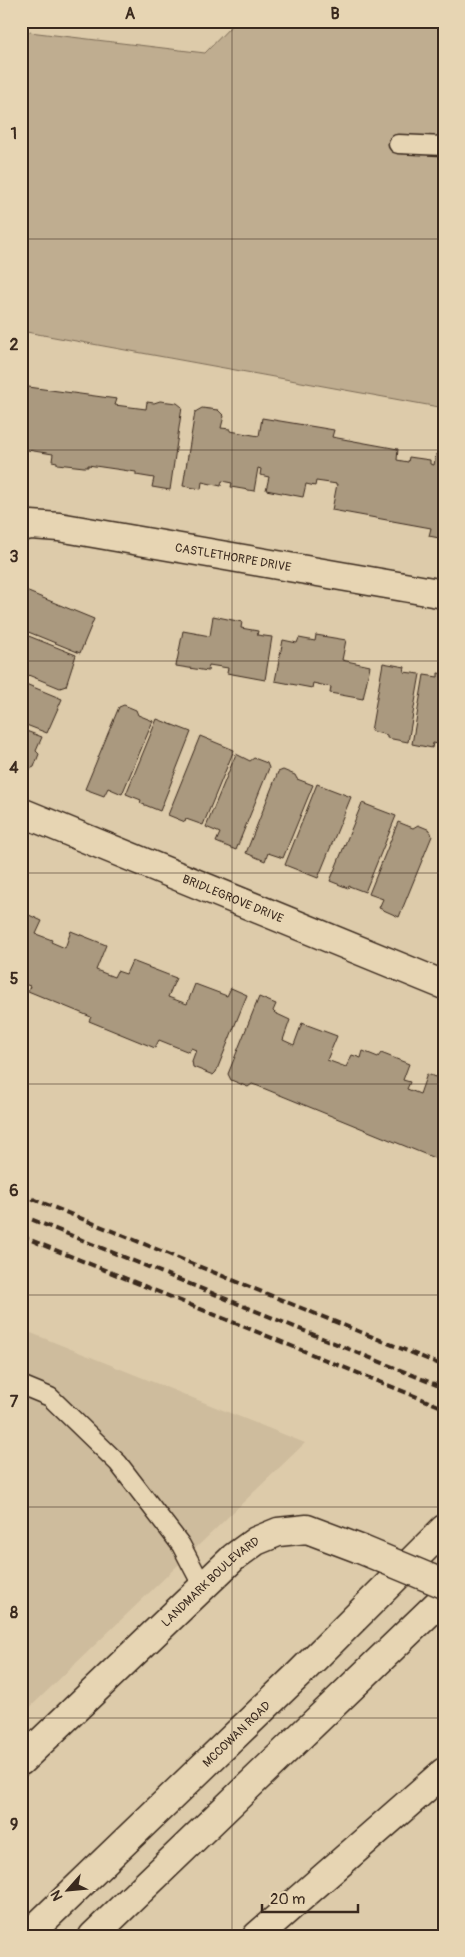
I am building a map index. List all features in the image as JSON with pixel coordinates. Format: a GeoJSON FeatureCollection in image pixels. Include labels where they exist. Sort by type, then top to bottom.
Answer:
{"type":"FeatureCollection","features":[{"type":"Feature","properties":{"kind":"street","name":"CASTLETHORPE DRIVE"},"geometry":{"type":"LineString","coordinates":[[21,527],[31,525],[59,527],[444,594]]}},
{"type":"Feature","properties":{"kind":"street","name":"BRIDLEGROVE DRIVE"},"geometry":{"type":"LineString","coordinates":[[21,812],[444,985]]}},
{"type":"Feature","properties":{"kind":"street","name":"LANDMARK BOULEVARD"},"geometry":{"type":"LineString","coordinates":[[21,1761],[234,1557],[256,1541],[278,1532],[307,1529],[444,1584]]}},
{"type":"Feature","properties":{"kind":"street","name":"MCCOWAN ROAD"},"geometry":{"type":"LineString","coordinates":[[27,1936],[299,1674],[444,1529]]}},
{"type":"Feature","properties":{"kind":"street"},"geometry":{"type":"LineString","coordinates":[[93,1936],[444,1598]]}},
{"type":"Feature","properties":{"kind":"street"},"geometry":{"type":"LineString","coordinates":[[257,1936],[444,1772]]}},
{"type":"Feature","properties":{"kind":"lane"},"geometry":{"type":"LineString","coordinates":[[398,144],[444,146]]}},
{"type":"Feature","properties":{"kind":"lane"},"geometry":{"type":"LineString","coordinates":[[21,1385],[50,1397],[118,1463],[181,1545],[203,1587]]}},
{"type":"Feature","properties":{"kind":"shaded area"},"geometry":{"type":"Polygon","coordinates":[[[236,21],[444,21],[444,408],[21,331],[21,31],[205,53],[236,21]]]}},
{"type":"Feature","properties":{"kind":"shaded area"},"geometry":{"type":"Polygon","coordinates":[[[21,1329],[305,1443],[21,1716],[21,1329]]]}},
{"type":"Feature","properties":{"kind":"building"},"geometry":{"type":"Polygon","coordinates":[[[21,386],[117,399],[115,405],[146,409],[147,402],[177,403],[182,407],[170,490],[152,487],[154,478],[136,475],[136,472],[88,465],[88,467],[84,467],[57,464],[57,462],[52,461],[53,454],[21,449],[21,386]]]}},
{"type":"Feature","properties":{"kind":"building"},"geometry":{"type":"Polygon","coordinates":[[[202,408],[218,410],[224,416],[221,428],[230,429],[230,431],[259,436],[262,418],[334,430],[332,437],[398,449],[397,460],[408,462],[409,457],[430,460],[430,464],[434,465],[436,454],[444,450],[444,539],[429,536],[431,528],[332,510],[337,484],[316,481],[315,486],[306,484],[303,497],[266,490],[269,477],[260,475],[261,469],[258,468],[254,491],[231,487],[232,483],[222,481],[221,486],[202,482],[201,489],[183,486],[195,412],[202,408]]]}},
{"type":"Feature","properties":{"kind":"building"},"geometry":{"type":"Polygon","coordinates":[[[21,589],[94,619],[80,653],[21,629],[21,589]]]}},
{"type":"Feature","properties":{"kind":"building"},"geometry":{"type":"Polygon","coordinates":[[[213,616],[242,622],[241,628],[258,631],[257,635],[272,637],[265,680],[227,673],[228,668],[209,665],[208,671],[176,666],[183,631],[210,636],[213,616]]]}},
{"type":"Feature","properties":{"kind":"building"},"geometry":{"type":"Polygon","coordinates":[[[21,633],[76,655],[66,686],[60,688],[21,672],[21,633]]]}},
{"type":"Feature","properties":{"kind":"building"},"geometry":{"type":"Polygon","coordinates":[[[316,635],[346,640],[342,660],[370,666],[363,699],[330,693],[331,687],[313,683],[312,688],[275,681],[283,640],[297,643],[299,638],[315,641],[316,635]]]}},
{"type":"Feature","properties":{"kind":"building"},"geometry":{"type":"Polygon","coordinates":[[[383,663],[405,667],[404,672],[420,674],[408,742],[387,738],[387,735],[371,731],[383,663]]]}},
{"type":"Feature","properties":{"kind":"building"},"geometry":{"type":"Polygon","coordinates":[[[438,673],[444,674],[444,745],[433,743],[432,748],[412,744],[424,675],[438,677],[438,673]]]}},
{"type":"Feature","properties":{"kind":"building"},"geometry":{"type":"Polygon","coordinates":[[[21,682],[62,699],[47,733],[21,723],[21,682]]]}},
{"type":"Feature","properties":{"kind":"building"},"geometry":{"type":"Polygon","coordinates":[[[124,705],[136,710],[138,715],[153,721],[122,794],[108,788],[104,796],[85,789],[119,707],[124,705]]]}},
{"type":"Feature","properties":{"kind":"building"},"geometry":{"type":"Polygon","coordinates":[[[157,719],[191,732],[160,811],[140,803],[141,800],[126,794],[157,719]]]}},
{"type":"Feature","properties":{"kind":"building"},"geometry":{"type":"Polygon","coordinates":[[[21,729],[42,737],[36,751],[39,754],[34,767],[28,770],[21,767],[21,729]]]}},
{"type":"Feature","properties":{"kind":"building"},"geometry":{"type":"Polygon","coordinates":[[[200,736],[234,750],[203,825],[186,819],[185,822],[168,815],[200,736]]]}},
{"type":"Feature","properties":{"kind":"building"},"geometry":{"type":"Polygon","coordinates":[[[236,754],[250,761],[254,758],[267,763],[269,768],[236,850],[216,842],[220,833],[206,827],[236,754]]]}},
{"type":"Feature","properties":{"kind":"building"},"geometry":{"type":"Polygon","coordinates":[[[283,770],[295,775],[297,779],[313,785],[283,858],[268,853],[265,861],[246,853],[278,772],[283,770]]]}},
{"type":"Feature","properties":{"kind":"building"},"geometry":{"type":"Polygon","coordinates":[[[317,784],[351,797],[318,878],[285,865],[317,784]]]}},
{"type":"Feature","properties":{"kind":"building"},"geometry":{"type":"Polygon","coordinates":[[[362,803],[396,816],[365,892],[330,881],[362,803]]]}},
{"type":"Feature","properties":{"kind":"building"},"geometry":{"type":"Polygon","coordinates":[[[398,822],[413,828],[418,825],[430,830],[432,836],[399,917],[379,908],[383,899],[369,894],[398,822]]]}},
{"type":"Feature","properties":{"kind":"building"},"geometry":{"type":"Polygon","coordinates":[[[29,915],[42,921],[36,934],[52,940],[51,942],[65,948],[71,931],[106,945],[96,970],[114,977],[117,971],[126,974],[132,961],[176,978],[168,997],[187,1004],[195,984],[227,996],[231,988],[247,995],[216,1072],[213,1075],[193,1067],[192,1061],[196,1050],[191,1048],[189,1052],[159,1040],[155,1048],[89,1021],[91,1017],[28,991],[30,986],[21,983],[21,916],[27,918],[29,915]]]}},
{"type":"Feature","properties":{"kind":"building"},"geometry":{"type":"Polygon","coordinates":[[[259,997],[276,1004],[273,1011],[290,1020],[283,1040],[294,1045],[302,1023],[337,1036],[327,1060],[346,1067],[352,1055],[361,1058],[363,1051],[378,1057],[381,1053],[409,1064],[403,1080],[410,1082],[407,1089],[420,1094],[427,1074],[444,1080],[444,1162],[258,1086],[252,1084],[248,1087],[231,1080],[228,1074],[259,997]]]}},
{"type":"Feature","properties":{"kind":"railway"},"geometry":{"type":"LineString","coordinates":[[21,1194],[444,1366]]}},
{"type":"Feature","properties":{"kind":"railway"},"geometry":{"type":"LineString","coordinates":[[21,1215],[444,1388]]}},
{"type":"Feature","properties":{"kind":"railway"},"geometry":{"type":"LineString","coordinates":[[21,1236],[444,1408]]}}]}
